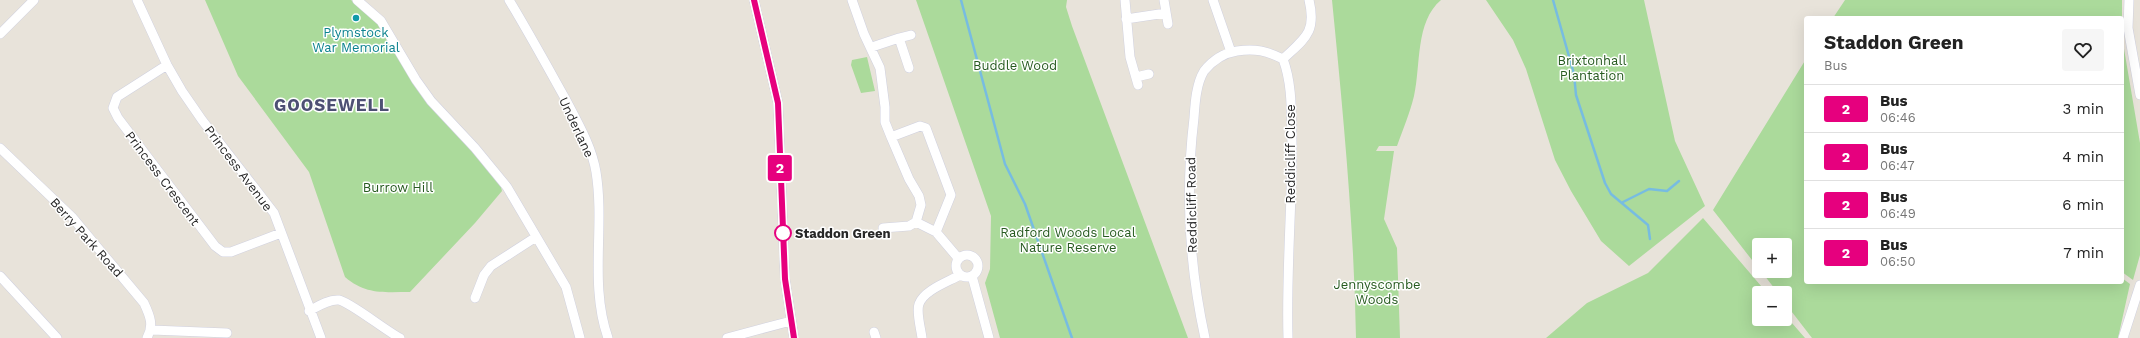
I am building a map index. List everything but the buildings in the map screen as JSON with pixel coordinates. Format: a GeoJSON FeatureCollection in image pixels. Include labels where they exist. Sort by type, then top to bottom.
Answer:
{"type":"FeatureCollection","features":[{"type":"Feature","properties":{"kind":"street"},"geometry":{"type":"LineString","coordinates":[[0,34],[34,0]]}},
{"type":"Feature","properties":{"kind":"street"},"geometry":{"type":"LineString","coordinates":[[357,0],[385,25],[416,80],[431,101],[499,174],[566,287],[580,338]]}},
{"type":"Feature","properties":{"kind":"street","name":"Underlane"},"geometry":{"type":"LineString","coordinates":[[509,0],[577,122],[591,152],[599,190],[599,283],[601,310],[608,338]]}},
{"type":"Feature","properties":{"kind":"street"},"geometry":{"type":"LineString","coordinates":[[754,0],[778,103],[785,279],[794,338]]}},
{"type":"Feature","properties":{"kind":"street"},"geometry":{"type":"LineString","coordinates":[[852,0],[864,34],[872,47],[880,68],[885,122],[909,179],[920,196],[921,205],[916,222],[909,226],[883,228]]}},
{"type":"Feature","properties":{"kind":"street"},"geometry":{"type":"LineString","coordinates":[[1125,0],[1130,57],[1137,81],[1148,74]]}},
{"type":"Feature","properties":{"kind":"street"},"geometry":{"type":"LineString","coordinates":[[1164,0],[1168,24]]}},
{"type":"Feature","properties":{"kind":"street"},"geometry":{"type":"LineString","coordinates":[[1213,0],[1231,52],[1256,49],[1270,52],[1283,60],[1306,38],[1312,23],[1309,0]]}},
{"type":"Feature","properties":{"kind":"street"},"geometry":{"type":"LineString","coordinates":[[2129,0],[2128,28],[2140,94]]}},
{"type":"Feature","properties":{"kind":"street","name":"Princess Avenue"},"geometry":{"type":"LineString","coordinates":[[142,3],[167,65],[202,120],[274,213],[309,310],[321,338]]}},
{"type":"Feature","properties":{"kind":"street"},"geometry":{"type":"LineString","coordinates":[[1126,19],[1166,13]]}},
{"type":"Feature","properties":{"kind":"street"},"geometry":{"type":"LineString","coordinates":[[872,47],[911,35]]}},
{"type":"Feature","properties":{"kind":"street"},"geometry":{"type":"LineString","coordinates":[[899,38],[909,68]]}},
{"type":"Feature","properties":{"kind":"street","name":"Reddicliff Road"},"geometry":{"type":"LineString","coordinates":[[1204,338],[1196,296],[1189,232],[1188,183],[1197,93],[1204,72],[1218,58],[1231,52]]}},
{"type":"Feature","properties":{"kind":"street","name":"Reddicliff Close"},"geometry":{"type":"LineString","coordinates":[[1283,60],[1290,78],[1292,139],[1292,183],[1287,299],[1288,338]]}},
{"type":"Feature","properties":{"kind":"street","name":"Princess Crescent"},"geometry":{"type":"LineString","coordinates":[[167,65],[117,97],[113,108],[118,118],[215,246],[223,252],[231,252],[281,233]]}},
{"type":"Feature","properties":{"kind":"street"},"geometry":{"type":"LineString","coordinates":[[891,137],[920,126],[926,128],[951,195],[936,232]]}},
{"type":"Feature","properties":{"kind":"street","name":"Berry Park Road"},"geometry":{"type":"LineString","coordinates":[[0,148],[72,217],[144,303],[150,318],[150,334]]}},
{"type":"Feature","properties":{"kind":"street"},"geometry":{"type":"LineString","coordinates":[[916,222],[936,232],[958,258]]}},
{"type":"Feature","properties":{"kind":"street"},"geometry":{"type":"LineString","coordinates":[[475,298],[484,275],[491,266],[536,236]]}},
{"type":"Feature","properties":{"kind":"street"},"geometry":{"type":"LineString","coordinates":[[966,255],[976,260],[978,268],[972,276],[964,277],[960,275],[955,266],[958,258],[966,255]]}},
{"type":"Feature","properties":{"kind":"street"},"geometry":{"type":"LineString","coordinates":[[922,338],[919,305],[923,298],[960,275]]}},
{"type":"Feature","properties":{"kind":"street"},"geometry":{"type":"LineString","coordinates":[[0,276],[57,338]]}},
{"type":"Feature","properties":{"kind":"street"},"geometry":{"type":"LineString","coordinates":[[972,276],[989,338]]}},
{"type":"Feature","properties":{"kind":"street"},"geometry":{"type":"LineString","coordinates":[[2123,338],[2140,285]]}},
{"type":"Feature","properties":{"kind":"street"},"geometry":{"type":"LineString","coordinates":[[309,310],[328,302],[338,300],[349,304],[363,315],[400,338]]}},
{"type":"Feature","properties":{"kind":"street"},"geometry":{"type":"LineString","coordinates":[[727,338],[791,321]]}},
{"type":"Feature","properties":{"kind":"street"},"geometry":{"type":"LineString","coordinates":[[150,334],[227,332]]}},
{"type":"Feature","properties":{"kind":"green space","name":"Burrow Hill"},"geometry":{"type":"Polygon","coordinates":[[[205,0],[351,0],[379,22],[405,66],[500,183],[502,191],[475,223],[410,292],[384,292],[368,290],[360,287],[345,277],[309,172],[238,76],[205,0]]]}},
{"type":"Feature","properties":{"kind":"green space","name":"Buddle Wood"},"geometry":{"type":"Polygon","coordinates":[[[916,0],[1067,0],[1066,7],[1072,26],[1188,338],[1000,338],[985,283],[990,269],[991,216],[916,0]]]}},
{"type":"Feature","properties":{"kind":"green space","name":"Jennyscombe Woods"},"geometry":{"type":"Polygon","coordinates":[[[1332,0],[1441,0],[1433,9],[1423,32],[1414,96],[1397,146],[1379,146],[1376,151],[1394,151],[1384,219],[1397,248],[1400,338],[1356,338],[1353,253],[1344,126],[1332,0]]]}},
{"type":"Feature","properties":{"kind":"green space","name":"Brixtonhall Plantation"},"geometry":{"type":"Polygon","coordinates":[[[1486,0],[1644,0],[1675,141],[1705,206],[1629,266],[1601,241],[1571,191],[1555,160],[1526,69],[1513,40],[1486,0]]]}},
{"type":"Feature","properties":{"kind":"green space"},"geometry":{"type":"Polygon","coordinates":[[[1845,0],[2122,0],[2122,16],[1834,16],[1845,0]]]}},
{"type":"Feature","properties":{"kind":"green space"},"geometry":{"type":"Polygon","coordinates":[[[2124,49],[2140,143],[2140,255],[2133,280],[2124,273],[2124,49]]]}},
{"type":"Feature","properties":{"kind":"green space"},"geometry":{"type":"Polygon","coordinates":[[[867,57],[875,91],[861,93],[851,65],[852,60],[867,57]]]}},
{"type":"Feature","properties":{"kind":"green space"},"geometry":{"type":"Polygon","coordinates":[[[1804,62],[1804,284],[2124,284],[2124,280],[2130,284],[2118,338],[1812,338],[1792,312],[1792,286],[1773,286],[1766,278],[1792,278],[1792,238],[1752,238],[1752,260],[1713,210],[1804,62]]]}},
{"type":"Feature","properties":{"kind":"green space"},"geometry":{"type":"Polygon","coordinates":[[[1703,218],[1752,275],[1752,278],[1754,278],[1761,286],[1752,286],[1752,326],[1792,326],[1792,323],[1805,338],[1546,338],[1587,303],[1648,273],[1703,218]]]}},
{"type":"Feature","properties":{"kind":"waterway"},"geometry":{"type":"LineString","coordinates":[[961,0],[1005,164],[1025,204],[1072,338]]}},
{"type":"Feature","properties":{"kind":"waterway"},"geometry":{"type":"LineString","coordinates":[[1553,0],[1574,74],[1576,95],[1605,183],[1611,194],[1648,225],[1650,239]]}},
{"type":"Feature","properties":{"kind":"waterway"},"geometry":{"type":"LineString","coordinates":[[1623,202],[1649,189],[1667,191],[1679,181]]}},
{"type":"Feature","properties":{"kind":"bus line","name":"2"},"geometry":{"type":"LineString","coordinates":[[754,0],[772,84],[778,103],[785,279],[794,338]]}},
{"type":"Feature","properties":{"kind":"place","name":"Plymstock War Memorial"},"geometry":{"type":"Point","coordinates":[356,18]}},
{"type":"Feature","properties":{"kind":"place","name":"Staddon Green"},"geometry":{"type":"Point","coordinates":[783,233]}},
{"type":"Feature","properties":{"kind":"district","name":"GOOSEWELL"},"geometry":{"type":"Point","coordinates":[332,105]}},
{"type":"Feature","properties":{"kind":"park label","name":"Radford Woods Local Nature Reserve"},"geometry":{"type":"Point","coordinates":[1068,240]}}]}
